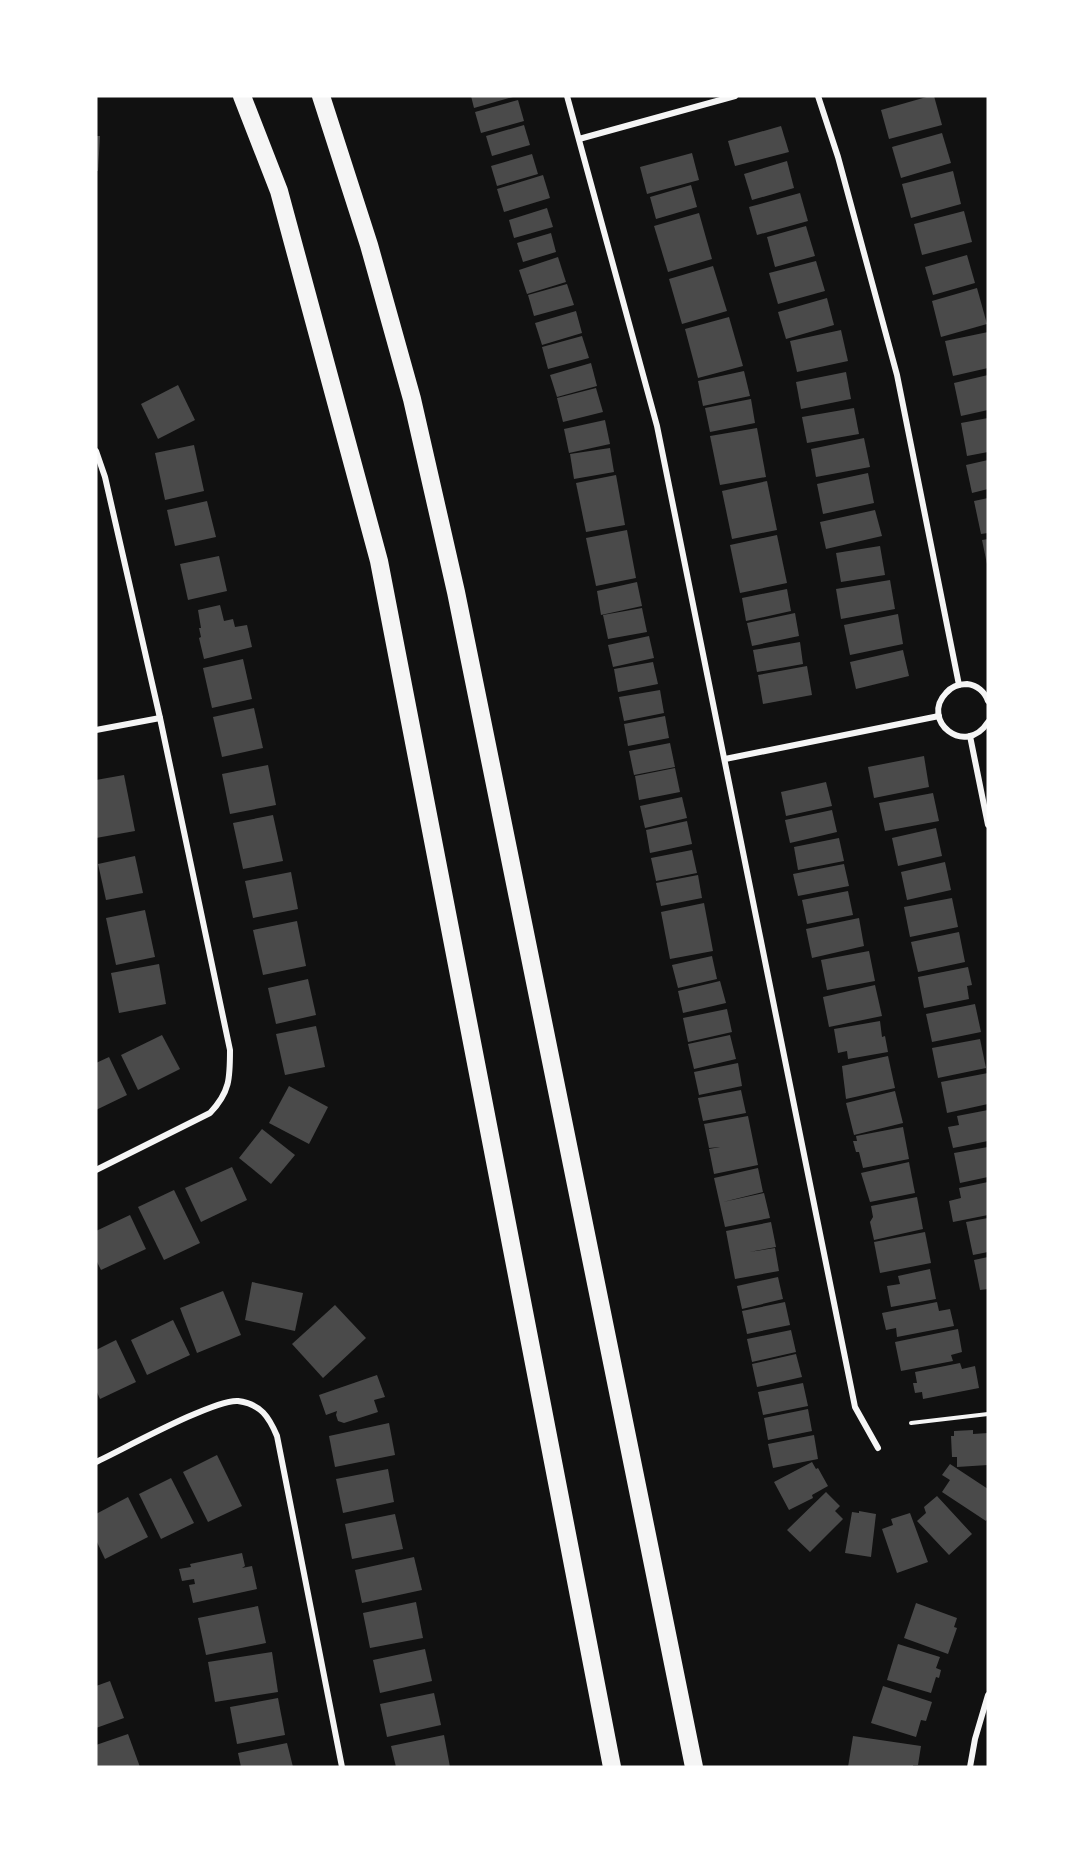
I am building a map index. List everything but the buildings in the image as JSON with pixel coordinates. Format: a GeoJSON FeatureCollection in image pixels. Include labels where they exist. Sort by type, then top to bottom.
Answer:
{"type":"FeatureCollection","features":[{"type":"Feature","properties":{"kind":"highway"},"geometry":{"type":"LineString","coordinates":[[242,96],[279,191],[379,561],[612,1767]]}},
{"type":"Feature","properties":{"kind":"highway"},"geometry":{"type":"LineString","coordinates":[[321,96],[369,245],[412,399],[456,592],[694,1767]]}},
{"type":"Feature","properties":{"kind":"street"},"geometry":{"type":"LineString","coordinates":[[567,96],[648,389],[855,1407],[878,1448]]}},
{"type":"Feature","properties":{"kind":"street"},"geometry":{"type":"LineString","coordinates":[[579,139],[735,96]]}},
{"type":"Feature","properties":{"kind":"street"},"geometry":{"type":"LineString","coordinates":[[818,96],[842,168],[897,375],[959,685]]}},
{"type":"Feature","properties":{"kind":"street"},"geometry":{"type":"LineString","coordinates":[[96,451],[105,477],[160,718],[230,1050],[230,1078],[222,1100],[210,1113],[96,1170]]}},
{"type":"Feature","properties":{"kind":"street"},"geometry":{"type":"LineString","coordinates":[[988,701],[982,691],[975,686],[959,685],[945,693],[940,701],[939,716],[948,731],[962,737],[978,733],[988,722]]}},
{"type":"Feature","properties":{"kind":"street"},"geometry":{"type":"LineString","coordinates":[[725,759],[939,716]]}},
{"type":"Feature","properties":{"kind":"street"},"geometry":{"type":"LineString","coordinates":[[96,730],[160,718]]}},
{"type":"Feature","properties":{"kind":"street"},"geometry":{"type":"LineString","coordinates":[[970,736],[988,825]]}},
{"type":"Feature","properties":{"kind":"street"},"geometry":{"type":"LineString","coordinates":[[96,1462],[208,1408],[236,1401],[252,1405],[268,1416],[277,1436],[342,1767]]}},
{"type":"Feature","properties":{"kind":"street"},"geometry":{"type":"LineString","coordinates":[[970,1767],[975,1739],[988,1695]]}},
{"type":"Feature","properties":{"kind":"path"},"geometry":{"type":"LineString","coordinates":[[911,1423],[988,1414]]}}]}
